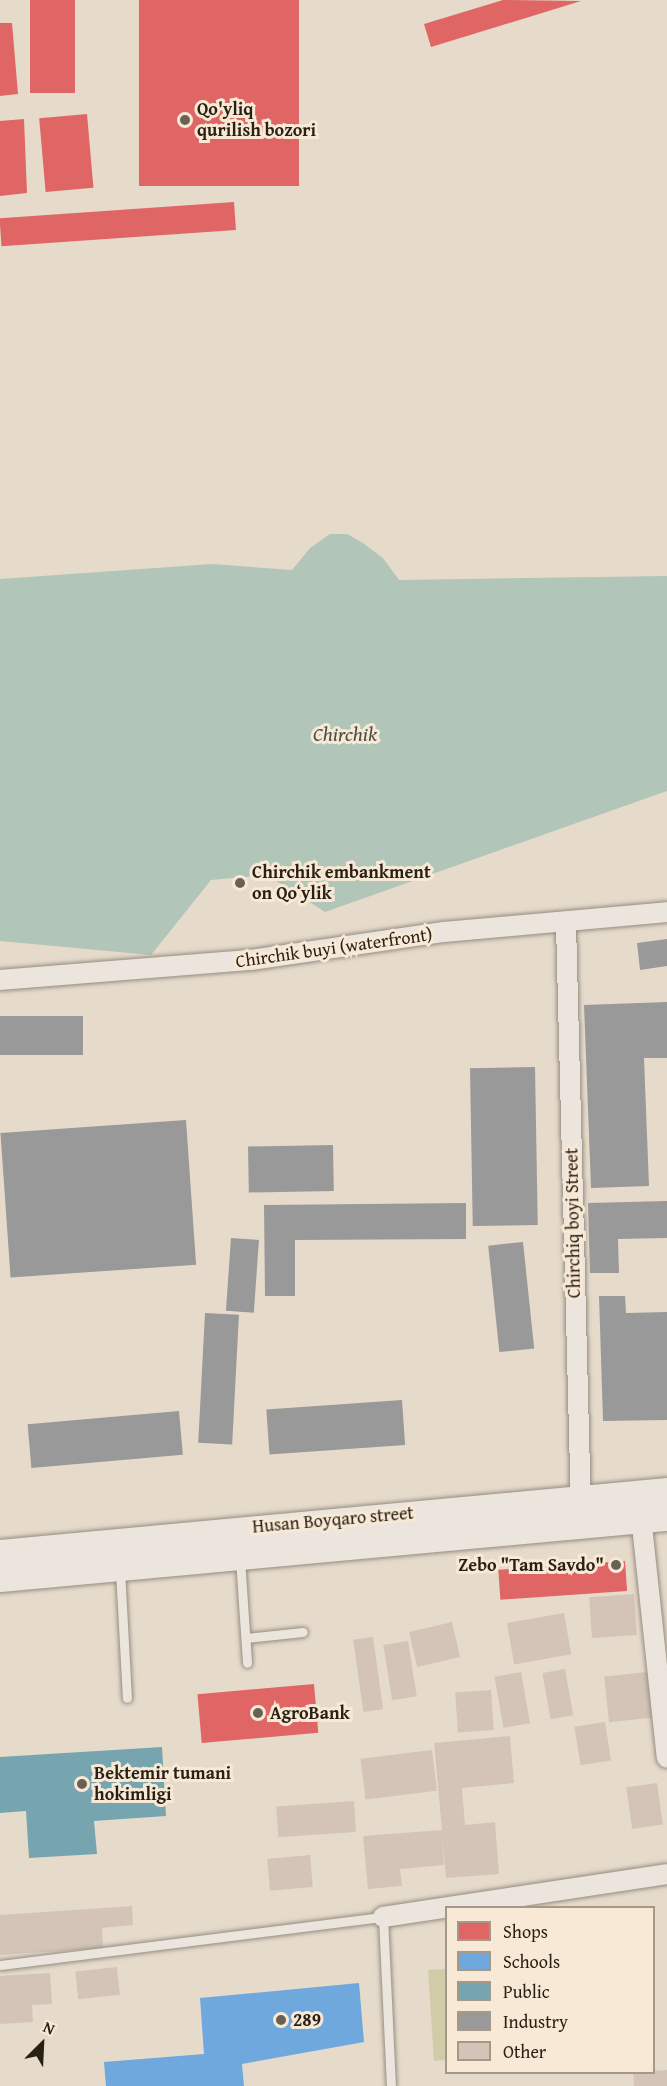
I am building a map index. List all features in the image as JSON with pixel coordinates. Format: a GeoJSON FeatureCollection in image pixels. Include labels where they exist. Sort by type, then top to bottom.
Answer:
{"type":"FeatureCollection","features":[{"type":"Feature","properties":{"kind":"main road","name":"Husan Boyqaro street"},"geometry":{"type":"LineString","coordinates":[[0,1578],[119,1565],[581,1524],[649,1510],[667,1491]]}},
{"type":"Feature","properties":{"kind":"main road","name":"Husan Boyqaro street"},"geometry":{"type":"LineString","coordinates":[[0,1553],[580,1497],[649,1510]]}},
{"type":"Feature","properties":{"kind":"street","name":"Chirchik buyi (waterfront)"},"geometry":{"type":"LineString","coordinates":[[0,980],[251,960],[444,932],[566,923],[667,912]]}},
{"type":"Feature","properties":{"kind":"street","name":"Chirchiq boyi Street"},"geometry":{"type":"LineString","coordinates":[[566,923],[581,1524]]}},
{"type":"Feature","properties":{"kind":"street"},"geometry":{"type":"LineString","coordinates":[[649,1510],[667,1758]]}},
{"type":"Feature","properties":{"kind":"street"},"geometry":{"type":"LineString","coordinates":[[456,1906],[667,1874]]}},
{"type":"Feature","properties":{"kind":"street"},"geometry":{"type":"LineString","coordinates":[[383,1917],[445,1908]]}},
{"type":"Feature","properties":{"kind":"lane"},"geometry":{"type":"LineString","coordinates":[[240,1554],[247,1664]]}},
{"type":"Feature","properties":{"kind":"lane"},"geometry":{"type":"LineString","coordinates":[[119,1565],[127,1698]]}},
{"type":"Feature","properties":{"kind":"lane"},"geometry":{"type":"LineString","coordinates":[[246,1638],[303,1632]]}},
{"type":"Feature","properties":{"kind":"lane"},"geometry":{"type":"LineString","coordinates":[[1,1965],[383,1917],[391,2086]]}},
{"type":"Feature","properties":{"kind":"shaded area"},"geometry":{"type":"Polygon","coordinates":[[[445,1969],[445,2060],[434,2061],[428,1970],[445,1969]]]}},
{"type":"Feature","properties":{"kind":"water","name":"Chirchik"},"geometry":{"type":"Polygon","coordinates":[[[330,534],[347,534],[363,543],[383,558],[399,580],[667,576],[667,791],[325,912],[267,875],[211,880],[151,955],[0,941],[0,579],[212,564],[292,570],[310,548],[330,534]]]}},
{"type":"Feature","properties":{"kind":"building: Shops"},"geometry":{"type":"Polygon","coordinates":[[[30,0],[75,0],[75,93],[30,93],[30,0]]]}},
{"type":"Feature","properties":{"kind":"building: Shops"},"geometry":{"type":"Polygon","coordinates":[[[139,0],[299,0],[299,186],[139,186],[139,0]]]}},
{"type":"Feature","properties":{"kind":"building: Shops"},"geometry":{"type":"Polygon","coordinates":[[[503,0],[581,1],[431,47],[424,24],[503,0]]]}},
{"type":"Feature","properties":{"kind":"building: Shops"},"geometry":{"type":"Polygon","coordinates":[[[0,23],[12,23],[18,94],[0,96],[0,23]]]}},
{"type":"Feature","properties":{"kind":"building: Shops"},"geometry":{"type":"Polygon","coordinates":[[[87,114],[93,188],[46,192],[39,118],[87,114]]]}},
{"type":"Feature","properties":{"kind":"building: Shops"},"geometry":{"type":"Polygon","coordinates":[[[24,119],[27,193],[0,196],[0,121],[24,119]]]}},
{"type":"Feature","properties":{"kind":"building: Shops"},"geometry":{"type":"Polygon","coordinates":[[[234,202],[236,230],[2,246],[0,218],[234,202]]]}},
{"type":"Feature","properties":{"kind":"building: Shops"},"geometry":{"type":"Polygon","coordinates":[[[625,1561],[627,1591],[500,1600],[498,1570],[625,1561]]]}},
{"type":"Feature","properties":{"kind":"building: Shops","name":"AgroBank"},"geometry":{"type":"Polygon","coordinates":[[[314,1684],[318,1733],[202,1743],[197,1694],[314,1684]]]}},
{"type":"Feature","properties":{"kind":"building: Schools"},"geometry":{"type":"Polygon","coordinates":[[[359,1983],[364,2042],[242,2064],[244,2086],[106,2086],[104,2062],[204,2054],[200,1998],[359,1983]]]}},
{"type":"Feature","properties":{"kind":"building: Public","name":"Bektemir tumani hokimligi"},"geometry":{"type":"Polygon","coordinates":[[[162,1747],[166,1816],[94,1821],[97,1854],[29,1858],[26,1811],[0,1813],[0,1757],[162,1747]]]}},
{"type":"Feature","properties":{"kind":"building: Industry"},"geometry":{"type":"Polygon","coordinates":[[[667,939],[667,966],[640,970],[637,943],[667,939]]]}},
{"type":"Feature","properties":{"kind":"building: Industry"},"geometry":{"type":"Polygon","coordinates":[[[667,1002],[667,1058],[644,1058],[649,1186],[591,1188],[584,1005],[667,1002]]]}},
{"type":"Feature","properties":{"kind":"building: Industry"},"geometry":{"type":"Polygon","coordinates":[[[0,1016],[83,1016],[83,1055],[0,1055],[0,1016]]]}},
{"type":"Feature","properties":{"kind":"building: Industry"},"geometry":{"type":"Polygon","coordinates":[[[535,1067],[538,1225],[473,1226],[470,1068],[535,1067]]]}},
{"type":"Feature","properties":{"kind":"building: Industry"},"geometry":{"type":"Polygon","coordinates":[[[186,1120],[196,1265],[11,1278],[0,1133],[186,1120]]]}},
{"type":"Feature","properties":{"kind":"building: Industry"},"geometry":{"type":"Polygon","coordinates":[[[333,1145],[334,1191],[249,1192],[248,1146],[333,1145]]]}},
{"type":"Feature","properties":{"kind":"building: Industry"},"geometry":{"type":"Polygon","coordinates":[[[667,1201],[667,1238],[618,1239],[619,1273],[590,1273],[588,1203],[667,1201]]]}},
{"type":"Feature","properties":{"kind":"building: Industry"},"geometry":{"type":"Polygon","coordinates":[[[466,1203],[466,1239],[295,1240],[295,1296],[265,1296],[264,1205],[466,1203]]]}},
{"type":"Feature","properties":{"kind":"building: Industry"},"geometry":{"type":"Polygon","coordinates":[[[231,1238],[259,1240],[254,1313],[226,1311],[231,1238]]]}},
{"type":"Feature","properties":{"kind":"building: Industry"},"geometry":{"type":"Polygon","coordinates":[[[523,1242],[534,1348],[499,1352],[488,1246],[523,1242]]]}},
{"type":"Feature","properties":{"kind":"building: Industry"},"geometry":{"type":"Polygon","coordinates":[[[599,1296],[625,1296],[626,1313],[667,1312],[667,1420],[603,1421],[599,1296]]]}},
{"type":"Feature","properties":{"kind":"building: Industry"},"geometry":{"type":"Polygon","coordinates":[[[205,1313],[239,1315],[232,1445],[198,1443],[205,1313]]]}},
{"type":"Feature","properties":{"kind":"building: Industry"},"geometry":{"type":"Polygon","coordinates":[[[402,1400],[405,1445],[269,1454],[266,1409],[402,1400]]]}},
{"type":"Feature","properties":{"kind":"building: Industry"},"geometry":{"type":"Polygon","coordinates":[[[179,1411],[183,1455],[31,1468],[28,1424],[179,1411]]]}},
{"type":"Feature","properties":{"kind":"building: Other"},"geometry":{"type":"Polygon","coordinates":[[[634,1594],[637,1635],[592,1638],[589,1597],[634,1594]]]}},
{"type":"Feature","properties":{"kind":"building: Other"},"geometry":{"type":"Polygon","coordinates":[[[564,1613],[571,1654],[514,1664],[507,1623],[564,1613]]]}},
{"type":"Feature","properties":{"kind":"building: Other"},"geometry":{"type":"Polygon","coordinates":[[[452,1622],[460,1657],[417,1667],[409,1632],[452,1622]]]}},
{"type":"Feature","properties":{"kind":"building: Other"},"geometry":{"type":"Polygon","coordinates":[[[373,1637],[383,1709],[363,1712],[353,1640],[373,1637]]]}},
{"type":"Feature","properties":{"kind":"building: Other"},"geometry":{"type":"Polygon","coordinates":[[[408,1641],[417,1696],[392,1700],[383,1645],[408,1641]]]}},
{"type":"Feature","properties":{"kind":"building: Other"},"geometry":{"type":"Polygon","coordinates":[[[565,1669],[573,1715],[551,1719],[542,1673],[565,1669]]]}},
{"type":"Feature","properties":{"kind":"building: Other"},"geometry":{"type":"Polygon","coordinates":[[[521,1672],[530,1723],[503,1728],[494,1677],[521,1672]]]}},
{"type":"Feature","properties":{"kind":"building: Other"},"geometry":{"type":"Polygon","coordinates":[[[647,1672],[652,1718],[609,1722],[604,1676],[647,1672]]]}},
{"type":"Feature","properties":{"kind":"building: Other"},"geometry":{"type":"Polygon","coordinates":[[[491,1690],[494,1730],[458,1732],[455,1693],[491,1690]]]}},
{"type":"Feature","properties":{"kind":"building: Other"},"geometry":{"type":"Polygon","coordinates":[[[605,1722],[611,1761],[580,1765],[574,1727],[605,1722]]]}},
{"type":"Feature","properties":{"kind":"building: Other"},"geometry":{"type":"Polygon","coordinates":[[[510,1736],[514,1783],[462,1788],[465,1825],[495,1822],[499,1874],[446,1878],[442,1836],[444,1865],[400,1869],[402,1886],[368,1889],[363,1836],[442,1830],[434,1743],[510,1736]]]}},
{"type":"Feature","properties":{"kind":"building: Other"},"geometry":{"type":"Polygon","coordinates":[[[432,1750],[437,1791],[366,1799],[361,1759],[432,1750]]]}},
{"type":"Feature","properties":{"kind":"building: Other"},"geometry":{"type":"Polygon","coordinates":[[[657,1783],[663,1825],[632,1829],[626,1787],[657,1783]]]}},
{"type":"Feature","properties":{"kind":"building: Other"},"geometry":{"type":"Polygon","coordinates":[[[354,1801],[356,1832],[278,1837],[276,1806],[354,1801]]]}},
{"type":"Feature","properties":{"kind":"building: Other"},"geometry":{"type":"Polygon","coordinates":[[[310,1855],[313,1887],[270,1891],[267,1859],[310,1855]]]}},
{"type":"Feature","properties":{"kind":"building: Other"},"geometry":{"type":"Polygon","coordinates":[[[132,1906],[133,1925],[102,1928],[103,1948],[0,1955],[0,1915],[132,1906]]]}},
{"type":"Feature","properties":{"kind":"building: Other"},"geometry":{"type":"Polygon","coordinates":[[[117,1967],[120,1995],[78,1999],[75,1971],[117,1967]]]}},
{"type":"Feature","properties":{"kind":"building: Other"},"geometry":{"type":"Polygon","coordinates":[[[50,1973],[52,2004],[32,2005],[33,2022],[0,2024],[0,1976],[50,1973]]]}},
{"type":"Feature","properties":{"kind":"building: Other"},"geometry":{"type":"Polygon","coordinates":[[[667,2070],[667,2086],[634,2086],[633,2074],[655,2074],[655,2071],[667,2070]]]}},
{"type":"Feature","properties":{"kind":"place","name":"Qo'yliq qurilish bozori"},"geometry":{"type":"Point","coordinates":[185,120]}},
{"type":"Feature","properties":{"kind":"place","name":"Chirchik embankment on Qoʻylik"},"geometry":{"type":"Point","coordinates":[240,883]}},
{"type":"Feature","properties":{"kind":"place","name":"Zebo \"Tam Savdo\""},"geometry":{"type":"Point","coordinates":[616,1565]}},
{"type":"Feature","properties":{"kind":"place","name":"AgroBank"},"geometry":{"type":"Point","coordinates":[258,1713]}},
{"type":"Feature","properties":{"kind":"place","name":"Bektemir tumani hokimligi"},"geometry":{"type":"Point","coordinates":[82,1784]}},
{"type":"Feature","properties":{"kind":"place","name":"289"},"geometry":{"type":"Point","coordinates":[281,2020]}}]}
